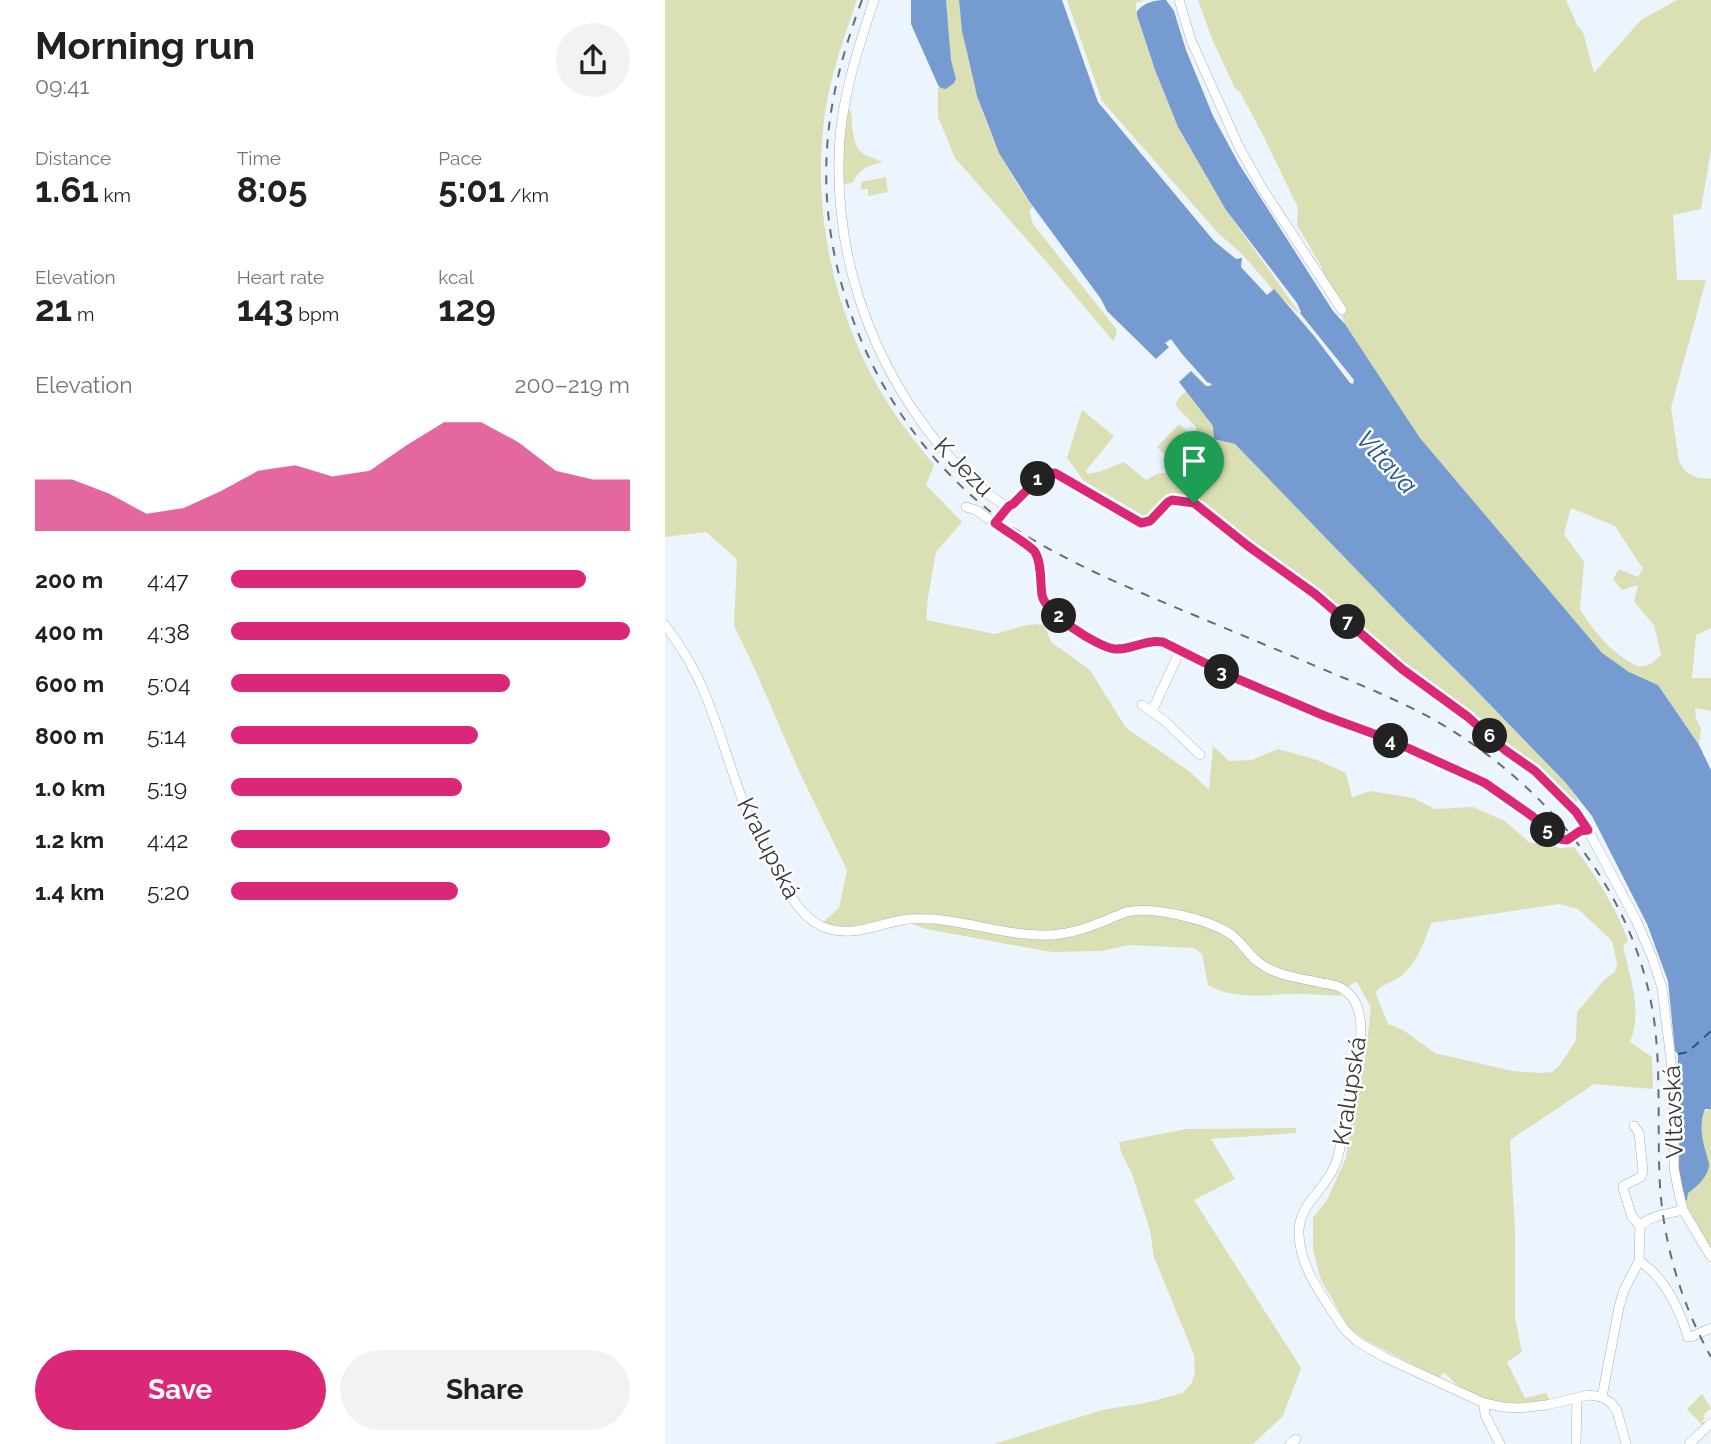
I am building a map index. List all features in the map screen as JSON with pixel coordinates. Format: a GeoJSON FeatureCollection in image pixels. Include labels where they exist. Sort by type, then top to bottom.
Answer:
{"type":"FeatureCollection","features":[{"type":"Feature","properties":{"kind":"street","name":"K Jezu"},"geometry":{"type":"LineString","coordinates":[[874,0],[847,95],[838,159],[843,227],[856,291],[891,376],[930,433],[966,475],[1001,503],[1009,506],[1041,476],[1055,473],[1141,523],[1150,521],[1172,500],[1194,503],[1315,594],[1402,669],[1535,771]]}},
{"type":"Feature","properties":{"kind":"street"},"geometry":{"type":"LineString","coordinates":[[1179,0],[1191,40],[1239,147],[1262,188],[1342,310]]}},
{"type":"Feature","properties":{"kind":"street"},"geometry":{"type":"LineString","coordinates":[[995,523],[1009,506]]}},
{"type":"Feature","properties":{"kind":"street"},"geometry":{"type":"LineString","coordinates":[[966,507],[976,510],[1036,553],[1042,598],[1056,614],[1102,646],[1117,649],[1154,640],[1163,642],[1233,677],[1388,739],[1485,783],[1560,839],[1567,840],[1580,831],[1588,830]]}},
{"type":"Feature","properties":{"kind":"street","name":"Kralupská"},"geometry":{"type":"LineString","coordinates":[[665,625],[684,651],[705,693],[745,806],[762,844],[792,900],[818,925],[847,932],[903,920],[936,919],[1024,933],[1058,935],[1078,931],[1126,912],[1159,911],[1219,927],[1234,937],[1254,959],[1272,971],[1334,985],[1347,991],[1358,1009],[1360,1020],[1357,1068],[1335,1168],[1310,1200],[1301,1219],[1299,1236],[1310,1275],[1339,1321],[1354,1339],[1384,1357],[1483,1403],[1502,1407],[1531,1407],[1589,1395],[1602,1397]]}},
{"type":"Feature","properties":{"kind":"street"},"geometry":{"type":"LineString","coordinates":[[1152,711],[1180,651]]}},
{"type":"Feature","properties":{"kind":"street"},"geometry":{"type":"LineString","coordinates":[[1142,705],[1200,755]]}},
{"type":"Feature","properties":{"kind":"street","name":"Vltavská"},"geometry":{"type":"LineString","coordinates":[[1535,771],[1576,812],[1588,830],[1625,896],[1652,957],[1662,988],[1675,1091],[1674,1168],[1683,1210],[1711,1257]]}},
{"type":"Feature","properties":{"kind":"street"},"geometry":{"type":"LineString","coordinates":[[1634,1126],[1639,1133],[1643,1171],[1641,1177],[1623,1188],[1632,1217],[1640,1225]]}},
{"type":"Feature","properties":{"kind":"street"},"geometry":{"type":"LineString","coordinates":[[1626,1444],[1617,1411],[1602,1397],[1623,1290],[1639,1261],[1640,1225],[1655,1216],[1683,1210]]}},
{"type":"Feature","properties":{"kind":"street"},"geometry":{"type":"LineString","coordinates":[[1639,1261],[1652,1271],[1670,1294],[1688,1337],[1711,1328]]}},
{"type":"Feature","properties":{"kind":"street"},"geometry":{"type":"LineString","coordinates":[[1576,1444],[1577,1398]]}},
{"type":"Feature","properties":{"kind":"street"},"geometry":{"type":"LineString","coordinates":[[1483,1403],[1485,1415],[1500,1444]]}},
{"type":"Feature","properties":{"kind":"street"},"geometry":{"type":"LineString","coordinates":[[1694,1443],[1711,1423]]}},
{"type":"Feature","properties":{"kind":"green space"},"geometry":{"type":"Polygon","coordinates":[[[665,0],[857,0],[834,70],[825,113],[821,192],[825,231],[843,309],[857,346],[895,414],[934,465],[926,485],[962,522],[936,552],[926,620],[995,634],[1023,626],[1044,625],[1051,642],[1090,670],[1126,728],[1189,771],[1209,790],[1213,746],[1229,761],[1252,760],[1278,749],[1317,760],[1346,773],[1352,797],[1371,791],[1413,798],[1435,809],[1473,807],[1505,821],[1529,842],[1560,848],[1574,847],[1618,916],[1628,941],[1623,946],[1635,1006],[1634,1030],[1630,1042],[1652,1057],[1653,1089],[1594,1084],[1510,1140],[1515,1232],[1515,1318],[1522,1352],[1507,1362],[1525,1398],[1546,1393],[1550,1400],[1507,1402],[1476,1396],[1461,1388],[1445,1373],[1439,1378],[1365,1340],[1348,1326],[1321,1280],[1313,1250],[1313,1218],[1327,1200],[1346,1158],[1365,1058],[1371,1007],[1356,981],[1340,996],[1242,995],[1208,985],[1202,954],[1194,948],[1129,945],[1101,951],[1051,952],[926,929],[892,917],[843,931],[822,923],[839,908],[847,870],[734,626],[737,559],[706,532],[665,537],[665,0]],[[1559,904],[1431,923],[1419,952],[1407,971],[1377,990],[1376,994],[1388,1024],[1403,1030],[1435,1053],[1512,1071],[1552,1072],[1560,1065],[1576,1040],[1577,1012],[1605,979],[1615,972],[1617,964],[1612,941],[1578,909],[1559,904]]]}},
{"type":"Feature","properties":{"kind":"green space"},"geometry":{"type":"Polygon","coordinates":[[[946,0],[959,0],[967,55],[982,109],[1003,160],[1033,207],[1029,211],[1033,224],[1117,330],[1114,342],[955,158],[938,117],[938,85],[941,88],[956,79],[951,60],[946,0]]]}},
{"type":"Feature","properties":{"kind":"green space"},"geometry":{"type":"Polygon","coordinates":[[[1067,0],[1145,0],[1136,3],[1136,10],[1155,70],[1178,127],[1226,210],[1298,313],[1273,290],[1243,255],[1218,233],[1102,101],[1067,0]]]}},
{"type":"Feature","properties":{"kind":"green space"},"geometry":{"type":"Polygon","coordinates":[[[1198,0],[1566,0],[1583,32],[1594,73],[1641,20],[1677,0],[1711,0],[1711,150],[1701,209],[1673,215],[1677,280],[1706,280],[1671,408],[1679,462],[1686,472],[1695,477],[1711,479],[1711,628],[1696,635],[1692,678],[1711,678],[1711,711],[1695,708],[1696,719],[1701,728],[1699,745],[1658,685],[1629,672],[1602,654],[1420,438],[1345,324],[1321,266],[1297,225],[1298,208],[1212,39],[1198,0]],[[1571,508],[1564,534],[1584,562],[1580,610],[1605,643],[1639,667],[1651,664],[1661,655],[1654,625],[1634,602],[1638,585],[1622,590],[1613,579],[1619,569],[1638,577],[1643,569],[1615,526],[1571,508]]]}},
{"type":"Feature","properties":{"kind":"green space"},"geometry":{"type":"Polygon","coordinates":[[[847,111],[851,111],[853,133],[858,148],[866,155],[883,162],[865,168],[852,183],[844,184],[840,158],[847,111]]]}},
{"type":"Feature","properties":{"kind":"green space"},"geometry":{"type":"Polygon","coordinates":[[[886,177],[888,192],[868,196],[868,189],[861,189],[861,182],[886,177]]]}},
{"type":"Feature","properties":{"kind":"green space"},"geometry":{"type":"Polygon","coordinates":[[[1186,391],[1213,426],[1216,438],[1235,444],[1565,782],[1578,800],[1572,808],[1535,771],[1209,513],[1190,492],[1186,496],[1169,496],[1149,519],[1084,481],[1067,458],[1082,410],[1114,436],[1086,471],[1087,474],[1124,462],[1146,480],[1159,473],[1175,473],[1176,466],[1157,447],[1179,424],[1211,453],[1213,448],[1175,405],[1186,391]]]}},
{"type":"Feature","properties":{"kind":"green space"},"geometry":{"type":"Polygon","coordinates":[[[1709,1109],[1711,1248],[1684,1201],[1709,1167],[1702,1140],[1702,1124],[1704,1112],[1709,1109]]]}},
{"type":"Feature","properties":{"kind":"green space"},"geometry":{"type":"Polygon","coordinates":[[[1296,1128],[1296,1133],[1211,1139],[1235,1179],[1194,1200],[1301,1368],[1283,1416],[1253,1444],[994,1444],[1102,1410],[1183,1393],[1191,1384],[1195,1372],[1194,1355],[1154,1257],[1150,1230],[1119,1142],[1187,1129],[1296,1128]]]}},
{"type":"Feature","properties":{"kind":"green space"},"geometry":{"type":"Polygon","coordinates":[[[1702,1394],[1711,1408],[1703,1416],[1703,1426],[1687,1409],[1702,1394]]]}},
{"type":"Feature","properties":{"kind":"water"},"geometry":{"type":"Polygon","coordinates":[[[911,0],[946,0],[951,60],[956,79],[946,89],[938,85],[911,24],[911,0]]]}},
{"type":"Feature","properties":{"kind":"water","name":"Vltava"},"geometry":{"type":"Polygon","coordinates":[[[959,0],[1062,0],[1098,102],[1214,241],[1236,259],[1242,258],[1241,267],[1267,295],[1274,289],[1353,384],[1354,380],[1300,313],[1297,303],[1226,210],[1178,127],[1137,15],[1137,11],[1147,4],[1166,0],[1174,11],[1186,50],[1213,116],[1239,164],[1333,311],[1345,324],[1420,438],[1602,653],[1629,672],[1658,685],[1699,745],[1711,770],[1711,1109],[1705,1109],[1702,1124],[1708,1170],[1688,1193],[1687,1200],[1684,1201],[1677,1163],[1678,1054],[1675,1051],[1668,981],[1647,924],[1592,816],[1565,782],[1235,444],[1214,439],[1213,426],[1179,382],[1191,371],[1206,386],[1212,384],[1207,382],[1171,339],[1165,343],[1169,347],[1156,359],[1107,311],[1029,201],[999,153],[977,96],[962,31],[959,0]]]}},
{"type":"Feature","properties":{"kind":"ferry route"},"geometry":{"type":"LineString","coordinates":[[1678,1054],[1688,1052],[1711,1031]]}},
{"type":"Feature","properties":{"kind":"railway"},"geometry":{"type":"LineString","coordinates":[[862,0],[849,36],[831,111],[827,149],[827,201],[834,253],[848,304],[867,353],[892,400],[922,443],[957,482],[996,516],[1023,534],[1107,578],[1421,713],[1479,748],[1517,779],[1552,813],[1582,850],[1609,891],[1630,934],[1646,979],[1657,1047],[1662,1208],[1670,1253],[1683,1296],[1711,1357]]}},
{"type":"Feature","properties":{"kind":"route"},"geometry":{"type":"LineString","coordinates":[[1049,473],[1055,473],[1141,523],[1150,521],[1172,500],[1194,503],[1315,594],[1402,669],[1535,771],[1576,812],[1588,830],[1580,831],[1567,840],[1560,839],[1485,783],[1388,739],[1233,677],[1163,642],[1154,640],[1117,649],[1102,646],[1086,637],[1047,605],[1042,598],[1036,553],[995,523],[1041,476],[1049,473]]}}]}
